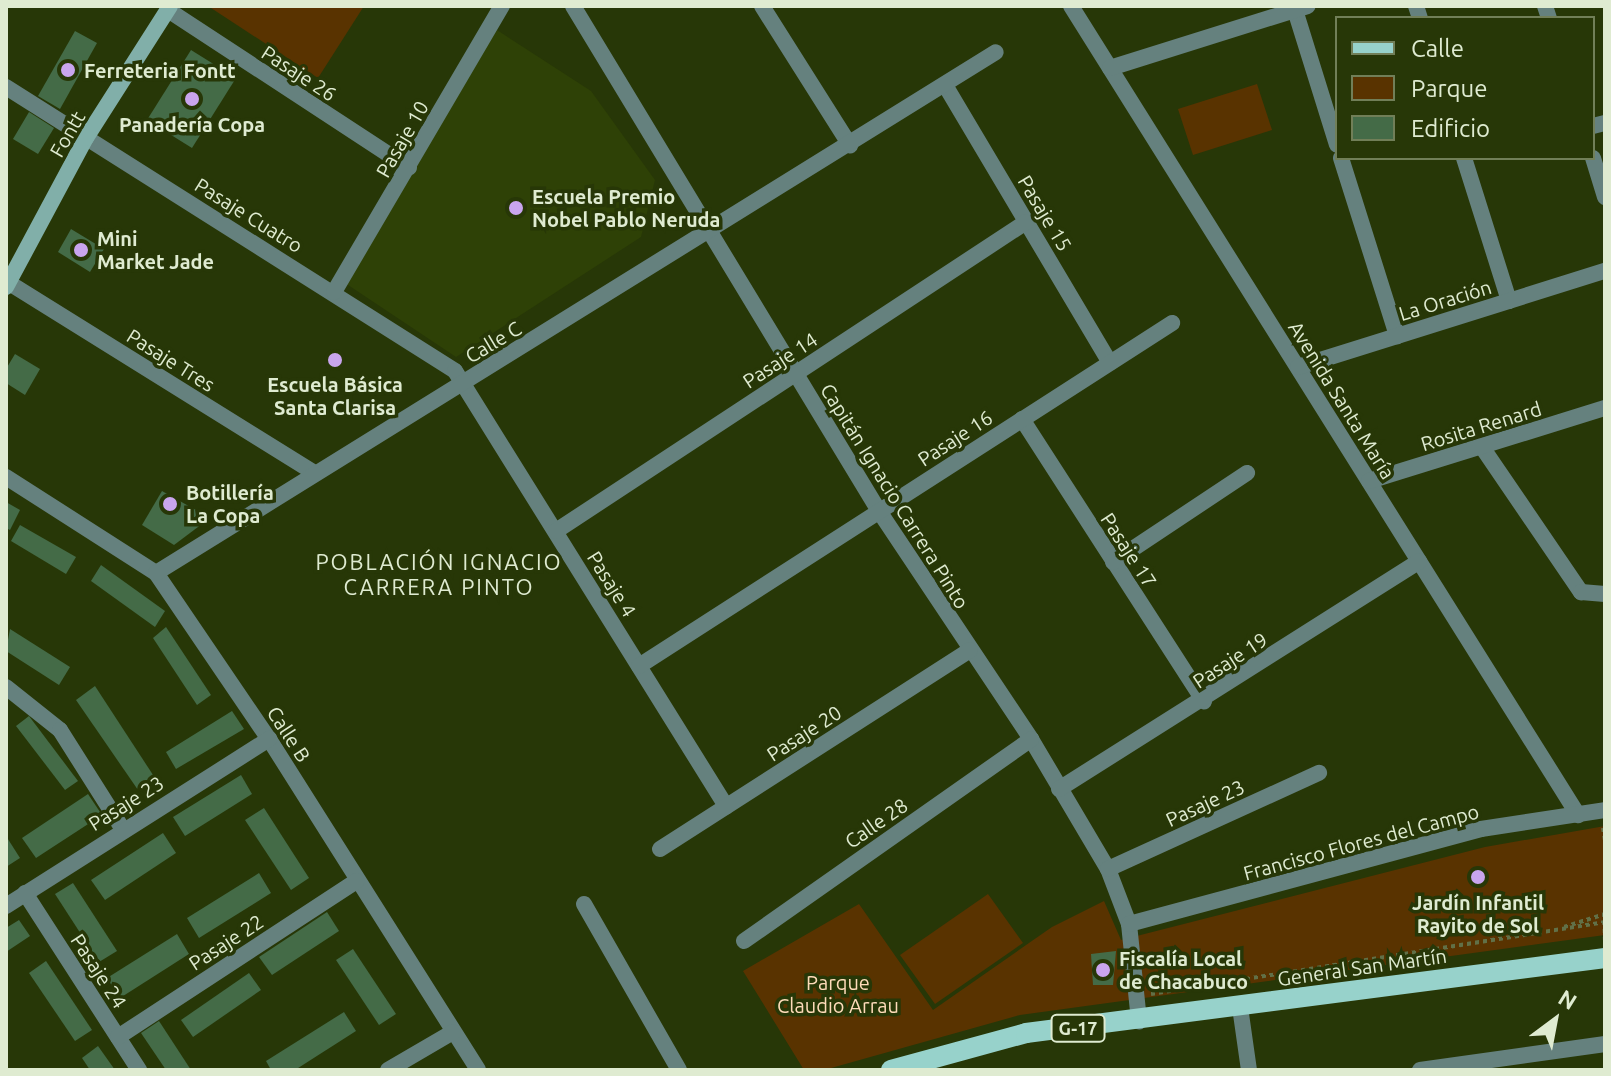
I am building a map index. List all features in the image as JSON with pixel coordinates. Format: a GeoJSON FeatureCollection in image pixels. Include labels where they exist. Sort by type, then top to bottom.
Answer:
{"type":"FeatureCollection","features":[{"type":"Feature","properties":{"kind":"main road","name":"Fontt"},"geometry":{"type":"LineString","coordinates":[[7,284],[86,138],[169,8]]}},
{"type":"Feature","properties":{"kind":"main road","name":"General San Martín"},"geometry":{"type":"LineString","coordinates":[[891,1070],[1026,1033],[1139,1021],[1605,958]]}},
{"type":"Feature","properties":{"kind":"street","name":"Pasaje 10"},"geometry":{"type":"LineString","coordinates":[[334,292],[502,6]]}},
{"type":"Feature","properties":{"kind":"street","name":"Capitán Ignacio Carrera Pinto"},"geometry":{"type":"LineString","coordinates":[[573,6],[879,511],[1031,739],[1108,869],[1129,924],[1139,1021]]}},
{"type":"Feature","properties":{"kind":"street"},"geometry":{"type":"LineString","coordinates":[[762,6],[850,145]]}},
{"type":"Feature","properties":{"kind":"street","name":"Avenida Santa María"},"geometry":{"type":"LineString","coordinates":[[1071,6],[1578,815]]}},
{"type":"Feature","properties":{"kind":"street","name":"Pasaje 26"},"geometry":{"type":"LineString","coordinates":[[169,8],[409,168]]}},
{"type":"Feature","properties":{"kind":"street"},"geometry":{"type":"LineString","coordinates":[[1110,68],[1301,8],[1335,137]]}},
{"type":"Feature","properties":{"kind":"street","name":"Calle C"},"geometry":{"type":"LineString","coordinates":[[156,573],[314,473],[711,233],[996,52]]}},
{"type":"Feature","properties":{"kind":"street","name":"Pasaje 15"},"geometry":{"type":"LineString","coordinates":[[945,85],[1110,363]]}},
{"type":"Feature","properties":{"kind":"street","name":"Pasaje Cuatro"},"geometry":{"type":"LineString","coordinates":[[6,87],[334,292],[455,371],[464,383]]}},
{"type":"Feature","properties":{"kind":"street"},"geometry":{"type":"LineString","coordinates":[[1342,160],[1397,336]]}},
{"type":"Feature","properties":{"kind":"street"},"geometry":{"type":"LineString","coordinates":[[1465,160],[1509,301]]}},
{"type":"Feature","properties":{"kind":"street"},"geometry":{"type":"LineString","coordinates":[[1594,160],[1605,197]]}},
{"type":"Feature","properties":{"kind":"street","name":"Pasaje 14"},"geometry":{"type":"LineString","coordinates":[[556,531],[1026,222]]}},
{"type":"Feature","properties":{"kind":"street","name":"La Oración"},"geometry":{"type":"LineString","coordinates":[[1298,367],[1605,271]]}},
{"type":"Feature","properties":{"kind":"street","name":"Pasaje Tres"},"geometry":{"type":"LineString","coordinates":[[7,284],[314,473]]}},
{"type":"Feature","properties":{"kind":"street","name":"Pasaje 16"},"geometry":{"type":"LineString","coordinates":[[639,666],[1172,323]]}},
{"type":"Feature","properties":{"kind":"street","name":"Pasaje 4"},"geometry":{"type":"LineString","coordinates":[[464,383],[726,806]]}},
{"type":"Feature","properties":{"kind":"street","name":"Rosita Renard"},"geometry":{"type":"LineString","coordinates":[[1369,481],[1605,408]]}},
{"type":"Feature","properties":{"kind":"street","name":"Pasaje 17"},"geometry":{"type":"LineString","coordinates":[[1022,419],[1204,701]]}},
{"type":"Feature","properties":{"kind":"street"},"geometry":{"type":"LineString","coordinates":[[1482,447],[1581,592],[1605,594]]}},
{"type":"Feature","properties":{"kind":"street"},"geometry":{"type":"LineString","coordinates":[[1113,562],[1247,473]]}},
{"type":"Feature","properties":{"kind":"street","name":"Calle B"},"geometry":{"type":"LineString","coordinates":[[6,477],[156,573],[269,739],[478,1070]]}},
{"type":"Feature","properties":{"kind":"street","name":"Pasaje 19"},"geometry":{"type":"LineString","coordinates":[[1059,789],[1204,701],[1419,561]]}},
{"type":"Feature","properties":{"kind":"street","name":"Pasaje 20"},"geometry":{"type":"LineString","coordinates":[[660,849],[970,650]]}},
{"type":"Feature","properties":{"kind":"street"},"geometry":{"type":"LineString","coordinates":[[6,687],[60,730],[122,828]]}},
{"type":"Feature","properties":{"kind":"street","name":"Pasaje 23"},"geometry":{"type":"LineString","coordinates":[[6,906],[122,828],[269,739]]}},
{"type":"Feature","properties":{"kind":"street","name":"Calle 28"},"geometry":{"type":"LineString","coordinates":[[744,941],[1031,739]]}},
{"type":"Feature","properties":{"kind":"street","name":"Pasaje 23"},"geometry":{"type":"LineString","coordinates":[[1108,869],[1319,773]]}},
{"type":"Feature","properties":{"kind":"street","name":"Francisco Flores del Campo"},"geometry":{"type":"LineString","coordinates":[[1129,924],[1481,829],[1605,810]]}},
{"type":"Feature","properties":{"kind":"street","name":"Pasaje 22"},"geometry":{"type":"LineString","coordinates":[[118,1037],[356,881]]}},
{"type":"Feature","properties":{"kind":"street","name":"Pasaje 24"},"geometry":{"type":"LineString","coordinates":[[25,893],[139,1070]]}},
{"type":"Feature","properties":{"kind":"street"},"geometry":{"type":"LineString","coordinates":[[584,904],[679,1070]]}},
{"type":"Feature","properties":{"kind":"street"},"geometry":{"type":"LineString","coordinates":[[1240,1007],[1249,1070]]}},
{"type":"Feature","properties":{"kind":"street"},"geometry":{"type":"LineString","coordinates":[[388,1070],[453,1032]]}},
{"type":"Feature","properties":{"kind":"street"},"geometry":{"type":"LineString","coordinates":[[1423,1070],[1605,1044]]}},
{"type":"Feature","properties":{"kind":"street"},"geometry":{"type":"LineString","coordinates":[[1534,1054],[1543,1070]]}},
{"type":"Feature","properties":{"kind":"path"},"geometry":{"type":"LineString","coordinates":[[1564,927],[1605,913],[1605,942]]}},
{"type":"Feature","properties":{"kind":"path"},"geometry":{"type":"LineString","coordinates":[[1136,996],[1604,922]]}},
{"type":"Feature","properties":{"kind":"shaded area","name":"Escuela Premio Nobel Pablo Neruda"},"geometry":{"type":"Polygon","coordinates":[[[497,30],[591,91],[655,180],[641,237],[456,357],[339,279],[497,30]]]}},
{"type":"Feature","properties":{"kind":"green space"},"geometry":{"type":"Polygon","coordinates":[[[208,6],[364,6],[318,78],[208,6]]]}},
{"type":"Feature","properties":{"kind":"green space"},"geometry":{"type":"Polygon","coordinates":[[[1257,84],[1272,130],[1193,155],[1178,109],[1257,84]]]}},
{"type":"Feature","properties":{"kind":"green space","name":"Parque Claudio Arrau"},"geometry":{"type":"Polygon","coordinates":[[[1605,826],[1605,935],[1020,1015],[824,1070],[804,1070],[743,971],[859,904],[933,1010],[1052,927],[1104,901],[1121,940],[1485,847],[1605,826]]]}},
{"type":"Feature","properties":{"kind":"green space"},"geometry":{"type":"Polygon","coordinates":[[[988,894],[1023,943],[935,1004],[900,955],[988,894]]]}},
{"type":"Feature","properties":{"kind":"building","name":"Ferreteria Fontt"},"geometry":{"type":"Polygon","coordinates":[[[75,31],[97,43],[60,109],[38,96],[75,31]]]}},
{"type":"Feature","properties":{"kind":"building","name":"Panadería Copa"},"geometry":{"type":"Polygon","coordinates":[[[191,50],[236,78],[192,148],[147,120],[191,50]]]}},
{"type":"Feature","properties":{"kind":"building"},"geometry":{"type":"Polygon","coordinates":[[[29,112],[54,128],[38,154],[13,139],[29,112]]]}},
{"type":"Feature","properties":{"kind":"building","name":"Mini Market Jade"},"geometry":{"type":"Polygon","coordinates":[[[71,229],[104,249],[90,272],[58,252],[71,229]]]}},
{"type":"Feature","properties":{"kind":"building"},"geometry":{"type":"Polygon","coordinates":[[[15,354],[40,369],[25,395],[6,383],[6,369],[15,354]]]}},
{"type":"Feature","properties":{"kind":"building","name":"Botillería La Copa"},"geometry":{"type":"Polygon","coordinates":[[[162,491],[210,518],[174,545],[142,525],[162,491]]]}},
{"type":"Feature","properties":{"kind":"building"},"geometry":{"type":"Polygon","coordinates":[[[6,502],[20,510],[10,530],[6,528],[6,502]]]}},
{"type":"Feature","properties":{"kind":"building"},"geometry":{"type":"Polygon","coordinates":[[[20,525],[76,557],[66,574],[11,541],[20,525]]]}},
{"type":"Feature","properties":{"kind":"building"},"geometry":{"type":"Polygon","coordinates":[[[101,565],[165,611],[155,627],[91,581],[101,565]]]}},
{"type":"Feature","properties":{"kind":"building"},"geometry":{"type":"Polygon","coordinates":[[[166,627],[211,695],[197,705],[153,638],[166,627]]]}},
{"type":"Feature","properties":{"kind":"building"},"geometry":{"type":"Polygon","coordinates":[[[10,629],[70,667],[59,685],[6,651],[10,629]]]}},
{"type":"Feature","properties":{"kind":"building"},"geometry":{"type":"Polygon","coordinates":[[[95,686],[155,778],[138,790],[76,700],[95,686]]]}},
{"type":"Feature","properties":{"kind":"building"},"geometry":{"type":"Polygon","coordinates":[[[232,711],[244,729],[176,769],[166,752],[232,711]]]}},
{"type":"Feature","properties":{"kind":"building"},"geometry":{"type":"Polygon","coordinates":[[[29,716],[78,781],[65,790],[16,726],[29,716]]]}},
{"type":"Feature","properties":{"kind":"building"},"geometry":{"type":"Polygon","coordinates":[[[241,775],[252,794],[185,836],[173,817],[241,775]]]}},
{"type":"Feature","properties":{"kind":"building"},"geometry":{"type":"Polygon","coordinates":[[[88,794],[102,815],[36,858],[22,838],[88,794]]]}},
{"type":"Feature","properties":{"kind":"building"},"geometry":{"type":"Polygon","coordinates":[[[264,808],[309,878],[291,890],[245,820],[264,808]]]}},
{"type":"Feature","properties":{"kind":"building"},"geometry":{"type":"Polygon","coordinates":[[[163,833],[176,853],[105,900],[91,880],[163,833]]]}},
{"type":"Feature","properties":{"kind":"building"},"geometry":{"type":"Polygon","coordinates":[[[6,836],[20,858],[6,867],[6,836]]]}},
{"type":"Feature","properties":{"kind":"building"},"geometry":{"type":"Polygon","coordinates":[[[259,873],[271,893],[199,938],[187,918],[259,873]]]}},
{"type":"Feature","properties":{"kind":"building"},"geometry":{"type":"Polygon","coordinates":[[[73,883],[117,951],[99,962],[55,894],[73,883]]]}},
{"type":"Feature","properties":{"kind":"building"},"geometry":{"type":"Polygon","coordinates":[[[327,912],[339,931],[272,975],[259,957],[327,912]]]}},
{"type":"Feature","properties":{"kind":"building"},"geometry":{"type":"Polygon","coordinates":[[[19,920],[30,936],[6,952],[6,928],[19,920]]]}},
{"type":"Feature","properties":{"kind":"building"},"geometry":{"type":"Polygon","coordinates":[[[177,934],[189,954],[120,998],[107,978],[177,934]]]}},
{"type":"Feature","properties":{"kind":"building"},"geometry":{"type":"Polygon","coordinates":[[[353,949],[396,1014],[379,1025],[336,960],[353,949]]]}},
{"type":"Feature","properties":{"kind":"building","name":"Fiscalía Local de Chacabuco"},"geometry":{"type":"Polygon","coordinates":[[[1116,951],[1113,985],[1093,985],[1091,954],[1116,951]]]}},
{"type":"Feature","properties":{"kind":"building"},"geometry":{"type":"Polygon","coordinates":[[[46,961],[92,1030],[75,1041],[29,973],[46,961]]]}},
{"type":"Feature","properties":{"kind":"building"},"geometry":{"type":"Polygon","coordinates":[[[249,973],[261,990],[193,1037],[181,1020],[249,973]]]}},
{"type":"Feature","properties":{"kind":"building"},"geometry":{"type":"Polygon","coordinates":[[[344,1012],[356,1031],[295,1070],[271,1070],[266,1061],[344,1012]]]}},
{"type":"Feature","properties":{"kind":"building"},"geometry":{"type":"Polygon","coordinates":[[[159,1021],[191,1070],[166,1070],[141,1033],[159,1021]]]}},
{"type":"Feature","properties":{"kind":"building"},"geometry":{"type":"Polygon","coordinates":[[[98,1046],[115,1070],[90,1070],[82,1058],[98,1046]]]}},
{"type":"Feature","properties":{"kind":"place","name":"Ferreteria Fontt"},"geometry":{"type":"Point","coordinates":[68,70]}},
{"type":"Feature","properties":{"kind":"place","name":"Panadería Copa"},"geometry":{"type":"Point","coordinates":[192,99]}},
{"type":"Feature","properties":{"kind":"place","name":"Escuela Premio Nobel Pablo Neruda"},"geometry":{"type":"Point","coordinates":[516,208]}},
{"type":"Feature","properties":{"kind":"place","name":"Mini Market Jade"},"geometry":{"type":"Point","coordinates":[81,250]}},
{"type":"Feature","properties":{"kind":"place","name":"Escuela Básica Santa Clarisa"},"geometry":{"type":"Point","coordinates":[335,360]}},
{"type":"Feature","properties":{"kind":"place","name":"Botillería La Copa"},"geometry":{"type":"Point","coordinates":[170,504]}},
{"type":"Feature","properties":{"kind":"place","name":"Jardín Infantil Rayito de Sol"},"geometry":{"type":"Point","coordinates":[1478,877]}},
{"type":"Feature","properties":{"kind":"place","name":"Fiscalía Local de Chacabuco"},"geometry":{"type":"Point","coordinates":[1103,970]}},
{"type":"Feature","properties":{"kind":"district","name":"POBLACIÓN IGNACIO CARRERA PINTO"},"geometry":{"type":"Point","coordinates":[439,574]}}]}
